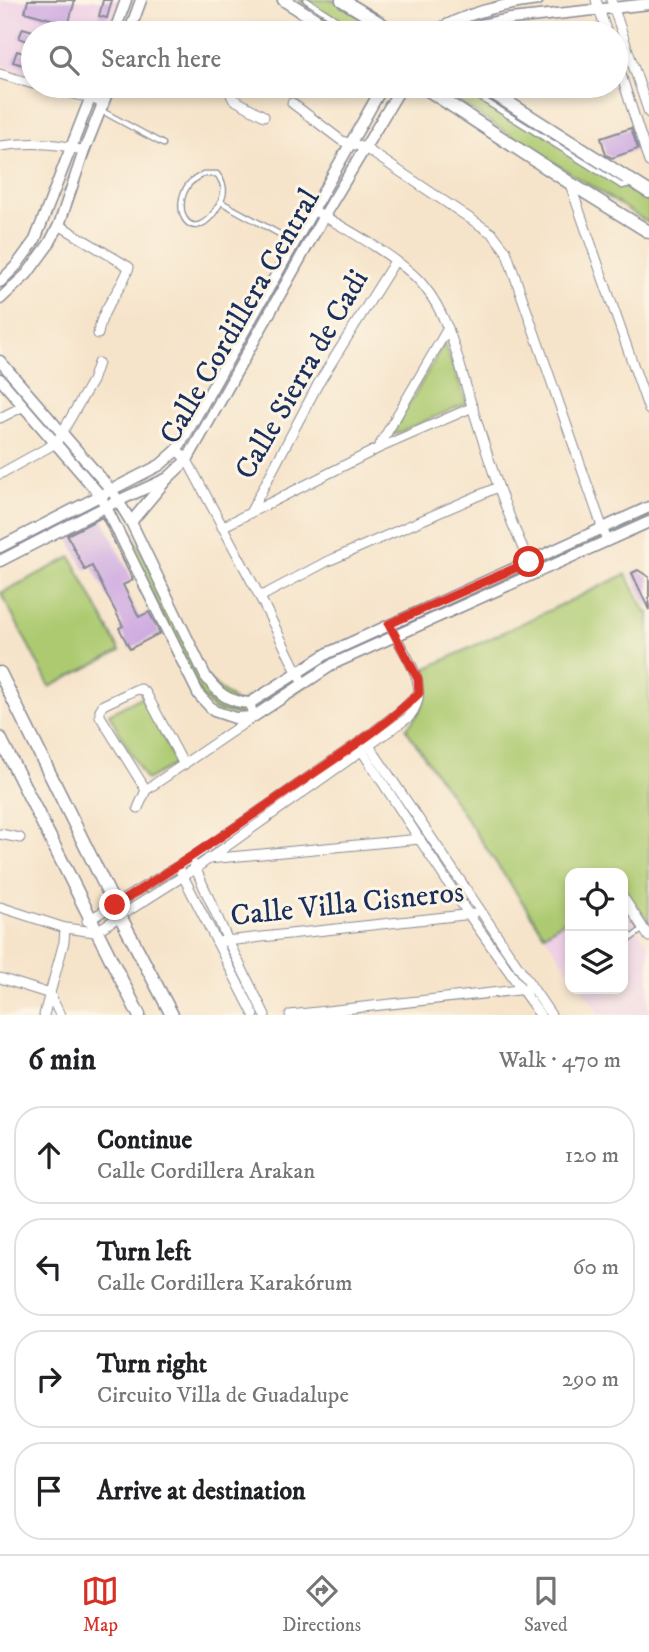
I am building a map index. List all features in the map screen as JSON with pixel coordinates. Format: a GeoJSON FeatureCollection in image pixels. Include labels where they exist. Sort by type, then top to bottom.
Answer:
{"type":"FeatureCollection","features":[{"type":"Feature","properties":{"kind":"main road"},"geometry":{"type":"LineString","coordinates":[[284,0],[317,21]]}},
{"type":"Feature","properties":{"kind":"main road"},"geometry":{"type":"LineString","coordinates":[[342,0],[377,21]]}},
{"type":"Feature","properties":{"kind":"main road"},"geometry":{"type":"LineString","coordinates":[[440,98],[649,232]]}},
{"type":"Feature","properties":{"kind":"main road"},"geometry":{"type":"LineString","coordinates":[[501,98],[649,192]]}},
{"type":"Feature","properties":{"kind":"main road"},"geometry":{"type":"LineString","coordinates":[[0,673],[172,1015]]}},
{"type":"Feature","properties":{"kind":"main road"},"geometry":{"type":"LineString","coordinates":[[0,738],[95,932],[139,1015]]}},
{"type":"Feature","properties":{"kind":"street"},"geometry":{"type":"LineString","coordinates":[[118,21],[126,0]]}},
{"type":"Feature","properties":{"kind":"street"},"geometry":{"type":"LineString","coordinates":[[133,21],[141,0]]}},
{"type":"Feature","properties":{"kind":"street"},"geometry":{"type":"LineString","coordinates":[[455,21],[471,13],[509,2],[538,0]]}},
{"type":"Feature","properties":{"kind":"street"},"geometry":{"type":"LineString","coordinates":[[509,2],[511,19]]}},
{"type":"Feature","properties":{"kind":"street"},"geometry":{"type":"LineString","coordinates":[[612,4],[619,21]]}},
{"type":"Feature","properties":{"kind":"street"},"geometry":{"type":"LineString","coordinates":[[501,21],[598,5],[649,4]]}},
{"type":"Feature","properties":{"kind":"street"},"geometry":{"type":"LineString","coordinates":[[628,44],[645,86],[649,113]]}},
{"type":"Feature","properties":{"kind":"street"},"geometry":{"type":"LineString","coordinates":[[0,74],[21,80]]}},
{"type":"Feature","properties":{"kind":"street"},"geometry":{"type":"LineString","coordinates":[[0,282],[35,240],[91,98],[102,107]]}},
{"type":"Feature","properties":{"kind":"street"},"geometry":{"type":"LineString","coordinates":[[0,299],[27,274],[59,225],[105,98]]}},
{"type":"Feature","properties":{"kind":"street"},"geometry":{"type":"LineString","coordinates":[[233,98],[264,116]]}},
{"type":"Feature","properties":{"kind":"street","name":"Calle Cordillera Central"},"geometry":{"type":"LineString","coordinates":[[0,547],[100,495],[115,496],[168,478],[187,460],[284,287],[352,143],[376,98]]}},
{"type":"Feature","properties":{"kind":"street","name":"Calle Cordillera Central"},"geometry":{"type":"LineString","coordinates":[[0,561],[107,506],[115,496],[177,450],[295,242],[365,148],[395,98]]}},
{"type":"Feature","properties":{"kind":"street"},"geometry":{"type":"LineString","coordinates":[[628,98],[649,162]]}},
{"type":"Feature","properties":{"kind":"street"},"geometry":{"type":"LineString","coordinates":[[292,103],[342,141],[365,148],[500,241],[506,251],[607,541]]}},
{"type":"Feature","properties":{"kind":"street"},"geometry":{"type":"LineString","coordinates":[[0,146],[22,143],[72,147],[84,151]]}},
{"type":"Feature","properties":{"kind":"street"},"geometry":{"type":"LineString","coordinates":[[570,183],[649,410]]}},
{"type":"Feature","properties":{"kind":"street"},"geometry":{"type":"LineString","coordinates":[[318,213],[395,261],[422,283],[434,301],[448,328],[499,487],[535,573]]}},
{"type":"Feature","properties":{"kind":"street"},"geometry":{"type":"LineString","coordinates":[[59,225],[130,267],[100,320],[98,334]]}},
{"type":"Feature","properties":{"kind":"street","name":"Calle Sierra de Cadi"},"geometry":{"type":"LineString","coordinates":[[251,511],[318,384],[395,261]]}},
{"type":"Feature","properties":{"kind":"street"},"geometry":{"type":"LineString","coordinates":[[273,281],[284,287]]}},
{"type":"Feature","properties":{"kind":"street"},"geometry":{"type":"LineString","coordinates":[[377,449],[448,328]]}},
{"type":"Feature","properties":{"kind":"street"},"geometry":{"type":"LineString","coordinates":[[0,361],[115,496],[131,523],[206,677],[224,697],[236,703],[250,703],[328,653],[389,624],[649,508]]}},
{"type":"Feature","properties":{"kind":"street"},"geometry":{"type":"LineString","coordinates":[[0,474],[56,443],[92,381],[98,363]]}},
{"type":"Feature","properties":{"kind":"street"},"geometry":{"type":"LineString","coordinates":[[0,379],[107,506],[200,695],[214,711],[235,718],[253,717]]}},
{"type":"Feature","properties":{"kind":"street"},"geometry":{"type":"LineString","coordinates":[[0,418],[22,407]]}},
{"type":"Feature","properties":{"kind":"street"},"geometry":{"type":"LineString","coordinates":[[222,527],[377,449],[472,407]]}},
{"type":"Feature","properties":{"kind":"street"},"geometry":{"type":"LineString","coordinates":[[177,450],[187,460],[303,684]]}},
{"type":"Feature","properties":{"kind":"street"},"geometry":{"type":"LineString","coordinates":[[131,523],[168,478]]}},
{"type":"Feature","properties":{"kind":"street"},"geometry":{"type":"LineString","coordinates":[[260,597],[326,562],[499,487]]}},
{"type":"Feature","properties":{"kind":"street"},"geometry":{"type":"LineString","coordinates":[[138,808],[146,790],[335,663],[649,522]]}},
{"type":"Feature","properties":{"kind":"street"},"geometry":{"type":"LineString","coordinates":[[0,908],[65,928],[95,932],[196,868],[204,855],[363,744],[410,717],[416,708],[418,679],[389,624]]}},
{"type":"Feature","properties":{"kind":"street"},"geometry":{"type":"LineString","coordinates":[[146,790],[100,716],[103,705],[135,690],[146,693],[184,765]]}},
{"type":"Feature","properties":{"kind":"street"},"geometry":{"type":"LineString","coordinates":[[250,703],[253,717]]}},
{"type":"Feature","properties":{"kind":"street"},"geometry":{"type":"LineString","coordinates":[[363,744],[482,913],[528,989],[540,1015]]}},
{"type":"Feature","properties":{"kind":"street"},"geometry":{"type":"LineString","coordinates":[[363,744],[418,839],[469,915],[551,1015]]}},
{"type":"Feature","properties":{"kind":"street"},"geometry":{"type":"LineString","coordinates":[[0,834],[20,838]]}},
{"type":"Feature","properties":{"kind":"street"},"geometry":{"type":"LineString","coordinates":[[78,930],[89,919],[190,859],[204,855],[429,838]]}},
{"type":"Feature","properties":{"kind":"street"},"geometry":{"type":"LineString","coordinates":[[190,859],[265,1015]]}},
{"type":"Feature","properties":{"kind":"street"},"geometry":{"type":"LineString","coordinates":[[178,867],[254,1015]]}},
{"type":"Feature","properties":{"kind":"street"},"geometry":{"type":"LineString","coordinates":[[628,905],[646,932]]}},
{"type":"Feature","properties":{"kind":"street","name":"Calle Villa Cisneros"},"geometry":{"type":"LineString","coordinates":[[217,942],[229,943],[482,913]]}},
{"type":"Feature","properties":{"kind":"street"},"geometry":{"type":"LineString","coordinates":[[44,1015],[64,942],[65,928]]}},
{"type":"Feature","properties":{"kind":"street"},"geometry":{"type":"LineString","coordinates":[[0,978],[50,994],[60,1015]]}},
{"type":"Feature","properties":{"kind":"street"},"geometry":{"type":"LineString","coordinates":[[290,1015],[528,989]]}},
{"type":"Feature","properties":{"kind":"lane"},"geometry":{"type":"LineString","coordinates":[[306,0],[338,21]]}},
{"type":"Feature","properties":{"kind":"lane"},"geometry":{"type":"LineString","coordinates":[[480,98],[622,186],[634,183]]}},
{"type":"Feature","properties":{"kind":"lane"},"geometry":{"type":"LineString","coordinates":[[102,107],[163,144]]}},
{"type":"Feature","properties":{"kind":"lane"},"geometry":{"type":"LineString","coordinates":[[203,174],[217,174],[223,182],[221,202],[205,224],[198,227],[189,224],[183,215],[181,201],[189,184],[203,174]]}},
{"type":"Feature","properties":{"kind":"lane"},"geometry":{"type":"LineString","coordinates":[[221,202],[295,242]]}},
{"type":"Feature","properties":{"kind":"lane"},"geometry":{"type":"LineString","coordinates":[[625,931],[629,939],[646,932]]}},
{"type":"Feature","properties":{"kind":"shaded area"},"geometry":{"type":"Polygon","coordinates":[[[0,0],[121,0],[114,21],[21,21],[21,71],[8,68],[0,62],[0,0]]]}},
{"type":"Feature","properties":{"kind":"shaded area"},"geometry":{"type":"Polygon","coordinates":[[[628,914],[649,946],[649,1015],[600,1015],[585,994],[628,994],[628,914]]]}},
{"type":"Feature","properties":{"kind":"shaded area"},"geometry":{"type":"Polygon","coordinates":[[[565,920],[565,965],[544,934],[565,920]]]}},
{"type":"Feature","properties":{"kind":"green space"},"geometry":{"type":"Polygon","coordinates":[[[298,0],[334,0],[367,21],[331,21],[298,0]]]}},
{"type":"Feature","properties":{"kind":"green space"},"geometry":{"type":"Polygon","coordinates":[[[452,98],[488,98],[649,200],[649,223],[452,98]]]}},
{"type":"Feature","properties":{"kind":"green space"},"geometry":{"type":"Polygon","coordinates":[[[444,343],[467,403],[391,436],[444,343]]]}},
{"type":"Feature","properties":{"kind":"green space"},"geometry":{"type":"Polygon","coordinates":[[[118,504],[203,675],[238,704],[331,652],[649,509],[649,519],[393,634],[253,717],[214,710],[200,694],[111,507],[118,504]]]}},
{"type":"Feature","properties":{"kind":"green space"},"geometry":{"type":"Polygon","coordinates":[[[71,557],[120,651],[50,687],[1,593],[71,557]]]}},
{"type":"Feature","properties":{"kind":"green space"},"geometry":{"type":"Polygon","coordinates":[[[626,574],[646,612],[649,612],[649,922],[628,895],[628,868],[565,868],[565,920],[544,934],[406,729],[417,716],[426,695],[425,679],[421,671],[626,574]]]}},
{"type":"Feature","properties":{"kind":"green space"},"geometry":{"type":"Polygon","coordinates":[[[141,697],[177,763],[146,780],[109,714],[141,697]]]}},
{"type":"Feature","properties":{"kind":"building"},"geometry":{"type":"Polygon","coordinates":[[[28,0],[75,0],[69,21],[58,21],[25,12],[28,0]]]}},
{"type":"Feature","properties":{"kind":"building"},"geometry":{"type":"Polygon","coordinates":[[[103,0],[112,0],[107,18],[99,16],[103,0]]]}},
{"type":"Feature","properties":{"kind":"building"},"geometry":{"type":"Polygon","coordinates":[[[17,51],[21,52],[21,64],[13,62],[17,51]]]}},
{"type":"Feature","properties":{"kind":"building"},"geometry":{"type":"Polygon","coordinates":[[[631,128],[638,149],[612,158],[606,155],[601,138],[631,128]]]}},
{"type":"Feature","properties":{"kind":"building"},"geometry":{"type":"Polygon","coordinates":[[[102,517],[133,580],[123,585],[139,617],[149,612],[160,633],[130,649],[119,628],[123,626],[92,566],[85,570],[67,535],[102,517]]]}},
{"type":"Feature","properties":{"kind":"building"},"geometry":{"type":"Polygon","coordinates":[[[638,570],[649,577],[649,610],[632,573],[638,570]]]}},
{"type":"Feature","properties":{"kind":"route"},"geometry":{"type":"LineString","coordinates":[[115,905],[190,859],[364,738],[403,709],[419,693],[418,679],[389,624],[529,562]]}}]}
